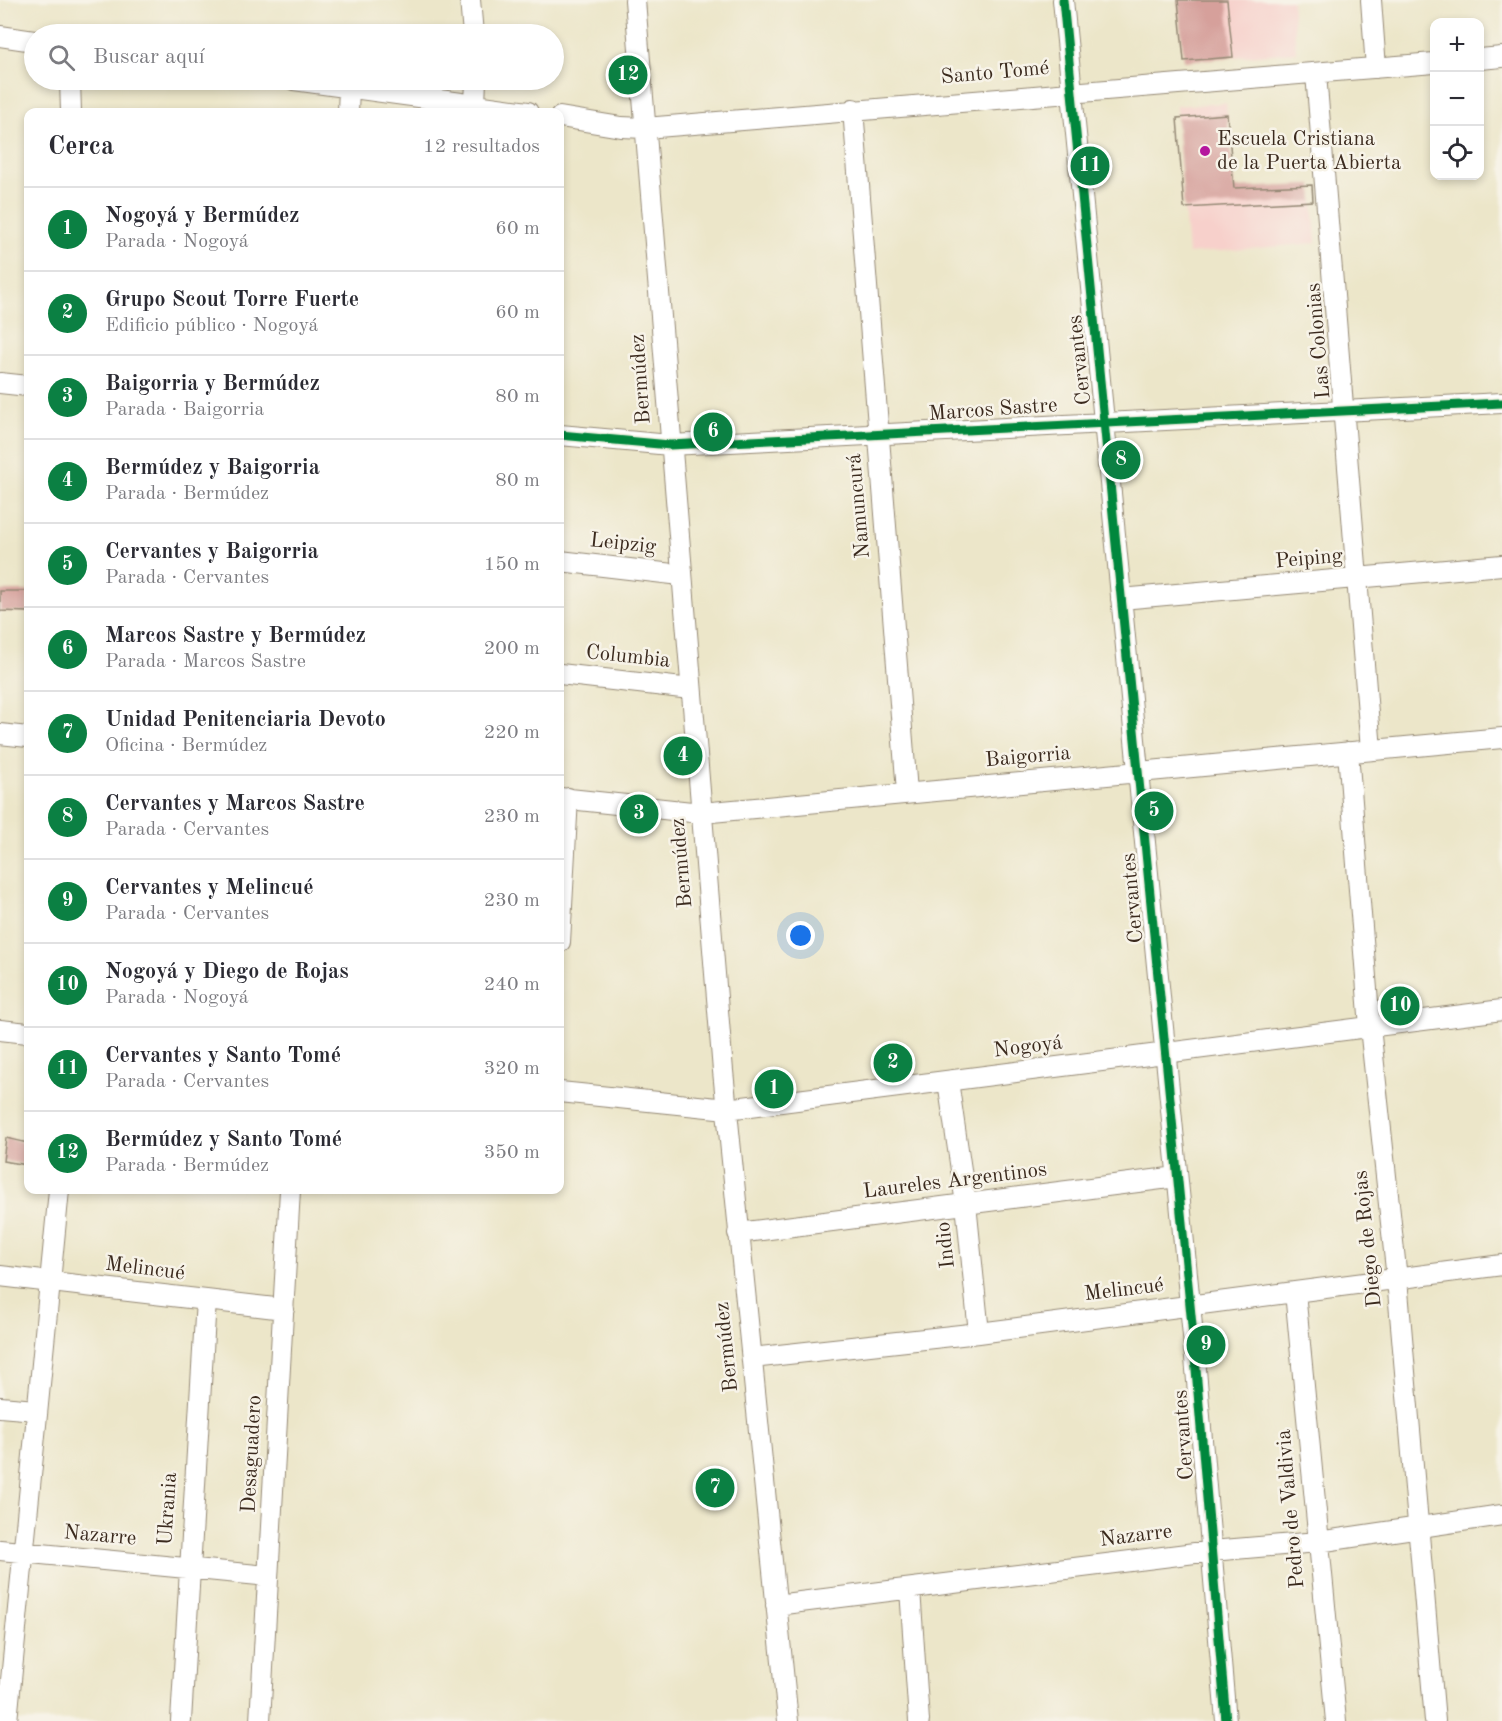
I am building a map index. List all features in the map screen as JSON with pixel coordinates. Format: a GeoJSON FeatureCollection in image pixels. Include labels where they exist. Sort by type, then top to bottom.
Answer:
{"type":"FeatureCollection","features":[{"type":"Feature","properties":{"kind":"street"},"geometry":{"type":"LineString","coordinates":[[470,0],[472,24]]}},
{"type":"Feature","properties":{"kind":"street","name":"Bermúdez"},"geometry":{"type":"LineString","coordinates":[[635,0],[670,445],[738,1233],[788,1721]]}},
{"type":"Feature","properties":{"kind":"street","name":"Cervantes"},"geometry":{"type":"LineString","coordinates":[[1063,0],[1070,92],[1105,421],[1190,1306],[1226,1721]]}},
{"type":"Feature","properties":{"kind":"street"},"geometry":{"type":"LineString","coordinates":[[1371,0],[1376,68]]}},
{"type":"Feature","properties":{"kind":"street"},"geometry":{"type":"LineString","coordinates":[[0,36],[24,40]]}},
{"type":"Feature","properties":{"kind":"street"},"geometry":{"type":"LineString","coordinates":[[1484,59],[1502,57]]}},
{"type":"Feature","properties":{"kind":"street","name":"Santo Tomé"},"geometry":{"type":"LineString","coordinates":[[564,118],[621,127],[645,128],[1430,63]]}},
{"type":"Feature","properties":{"kind":"street","name":"Las Colonias"},"geometry":{"type":"LineString","coordinates":[[1316,74],[1371,750]]}},
{"type":"Feature","properties":{"kind":"street"},"geometry":{"type":"LineString","coordinates":[[70,90],[70,108]]}},
{"type":"Feature","properties":{"kind":"street"},"geometry":{"type":"LineString","coordinates":[[348,108],[350,90]]}},
{"type":"Feature","properties":{"kind":"street"},"geometry":{"type":"LineString","coordinates":[[366,90],[502,108]]}},
{"type":"Feature","properties":{"kind":"street"},"geometry":{"type":"LineString","coordinates":[[475,104],[476,90]]}},
{"type":"Feature","properties":{"kind":"street","name":"Namuncurá"},"geometry":{"type":"LineString","coordinates":[[854,109],[907,792]]}},
{"type":"Feature","properties":{"kind":"street"},"geometry":{"type":"LineString","coordinates":[[0,383],[24,386]]}},
{"type":"Feature","properties":{"kind":"street","name":"Marcos Sastre"},"geometry":{"type":"LineString","coordinates":[[564,435],[670,445],[1502,402]]}},
{"type":"Feature","properties":{"kind":"street","name":"Leipzig"},"geometry":{"type":"LineString","coordinates":[[564,561],[681,575]]}},
{"type":"Feature","properties":{"kind":"street","name":"Peiping"},"geometry":{"type":"LineString","coordinates":[[1121,599],[1502,565]]}},
{"type":"Feature","properties":{"kind":"street","name":"Columbia"},"geometry":{"type":"LineString","coordinates":[[564,674],[691,689]]}},
{"type":"Feature","properties":{"kind":"street"},"geometry":{"type":"LineString","coordinates":[[0,734],[24,737]]}},
{"type":"Feature","properties":{"kind":"street","name":"Baigorria"},"geometry":{"type":"LineString","coordinates":[[564,798],[701,813],[1502,738]]}},
{"type":"Feature","properties":{"kind":"street","name":"Diego de Rojas"},"geometry":{"type":"LineString","coordinates":[[1348,752],[1370,1027],[1397,1279],[1435,1721]]}},
{"type":"Feature","properties":{"kind":"street","name":"Nogoyá"},"geometry":{"type":"LineString","coordinates":[[564,1092],[727,1109],[1502,1010]]}},
{"type":"Feature","properties":{"kind":"street"},"geometry":{"type":"LineString","coordinates":[[0,1030],[24,1033]]}},
{"type":"Feature","properties":{"kind":"street","name":"Indio"},"geometry":{"type":"LineString","coordinates":[[948,1082],[966,1204],[980,1333]]}},
{"type":"Feature","properties":{"kind":"street","name":"Laureles Argentinos"},"geometry":{"type":"LineString","coordinates":[[738,1233],[1177,1177]]}},
{"type":"Feature","properties":{"kind":"street"},"geometry":{"type":"LineString","coordinates":[[8,1721],[7,1659],[24,1553],[59,1194]]}},
{"type":"Feature","properties":{"kind":"street","name":"Desaguadero"},"geometry":{"type":"LineString","coordinates":[[260,1721],[290,1194]]}},
{"type":"Feature","properties":{"kind":"street","name":"Melincué"},"geometry":{"type":"LineString","coordinates":[[752,1358],[980,1333],[1502,1265]]}},
{"type":"Feature","properties":{"kind":"street","name":"Melincué"},"geometry":{"type":"LineString","coordinates":[[0,1276],[284,1309]]}},
{"type":"Feature","properties":{"kind":"street","name":"Pedro de Valdivia"},"geometry":{"type":"LineString","coordinates":[[1295,1292],[1336,1721]]}},
{"type":"Feature","properties":{"kind":"street","name":"Ukrania"},"geometry":{"type":"LineString","coordinates":[[181,1721],[188,1567],[206,1300]]}},
{"type":"Feature","properties":{"kind":"street"},"geometry":{"type":"LineString","coordinates":[[0,1407],[36,1410]]}},
{"type":"Feature","properties":{"kind":"street","name":"Nazarre"},"geometry":{"type":"LineString","coordinates":[[776,1605],[1210,1551],[1318,1542],[1502,1515]]}},
{"type":"Feature","properties":{"kind":"street","name":"Nazarre"},"geometry":{"type":"LineString","coordinates":[[0,1550],[268,1576]]}},
{"type":"Feature","properties":{"kind":"street"},"geometry":{"type":"LineString","coordinates":[[910,1589],[919,1721]]}},
{"type":"Feature","properties":{"kind":"shaded area"},"geometry":{"type":"Polygon","coordinates":[[[1178,0],[1292,0],[1296,52],[1184,61],[1178,0]]]}},
{"type":"Feature","properties":{"kind":"shaded area","name":"Escuela Cristiana de la Puerta Abierta"},"geometry":{"type":"Polygon","coordinates":[[[1226,103],[1234,188],[1312,185],[1316,243],[1188,254],[1176,106],[1226,103]]]}},
{"type":"Feature","properties":{"kind":"building"},"geometry":{"type":"Polygon","coordinates":[[[1178,0],[1227,0],[1233,57],[1184,61],[1178,0]]]}},
{"type":"Feature","properties":{"kind":"building"},"geometry":{"type":"Polygon","coordinates":[[[1227,114],[1234,188],[1312,185],[1313,201],[1184,208],[1177,118],[1227,114]]]}},
{"type":"Feature","properties":{"kind":"building"},"geometry":{"type":"Polygon","coordinates":[[[0,591],[24,591],[24,612],[0,611],[0,591]]]}},
{"type":"Feature","properties":{"kind":"building"},"geometry":{"type":"Polygon","coordinates":[[[6,1138],[24,1142],[24,1164],[3,1161],[6,1138]]]}},
{"type":"Feature","properties":{"kind":"cycle path"},"geometry":{"type":"LineString","coordinates":[[1063,0],[1194,1346],[1226,1721]]}},
{"type":"Feature","properties":{"kind":"cycle path"},"geometry":{"type":"LineString","coordinates":[[564,435],[670,445],[1502,403]]}},
{"type":"Feature","properties":{"kind":"place","name":"Bermúdez y Santo Tomé"},"geometry":{"type":"Point","coordinates":[628,75]}},
{"type":"Feature","properties":{"kind":"place","name":"Escuela Cristiana de la Puerta Abierta"},"geometry":{"type":"Point","coordinates":[1205,151]}},
{"type":"Feature","properties":{"kind":"place","name":"Cervantes y Santo Tomé"},"geometry":{"type":"Point","coordinates":[1090,166]}},
{"type":"Feature","properties":{"kind":"place","name":"Marcos Sastre y Bermúdez"},"geometry":{"type":"Point","coordinates":[713,432]}},
{"type":"Feature","properties":{"kind":"place","name":"Cervantes y Marcos Sastre"},"geometry":{"type":"Point","coordinates":[1121,460]}},
{"type":"Feature","properties":{"kind":"place","name":"Bermúdez y Baigorria"},"geometry":{"type":"Point","coordinates":[683,756]}},
{"type":"Feature","properties":{"kind":"place","name":"Cervantes y Baigorria"},"geometry":{"type":"Point","coordinates":[1154,811]}},
{"type":"Feature","properties":{"kind":"place","name":"Baigorria y Bermúdez"},"geometry":{"type":"Point","coordinates":[639,814]}},
{"type":"Feature","properties":{"kind":"place","name":"Nogoyá y Diego de Rojas"},"geometry":{"type":"Point","coordinates":[1400,1006]}},
{"type":"Feature","properties":{"kind":"place","name":"Grupo Scout Torre Fuerte"},"geometry":{"type":"Point","coordinates":[893,1063]}},
{"type":"Feature","properties":{"kind":"place","name":"Nogoyá y Bermúdez"},"geometry":{"type":"Point","coordinates":[774,1089]}},
{"type":"Feature","properties":{"kind":"place","name":"Cervantes y Melincué"},"geometry":{"type":"Point","coordinates":[1206,1345]}},
{"type":"Feature","properties":{"kind":"place","name":"Unidad Penitenciaria Devoto"},"geometry":{"type":"Point","coordinates":[715,1488]}}]}
